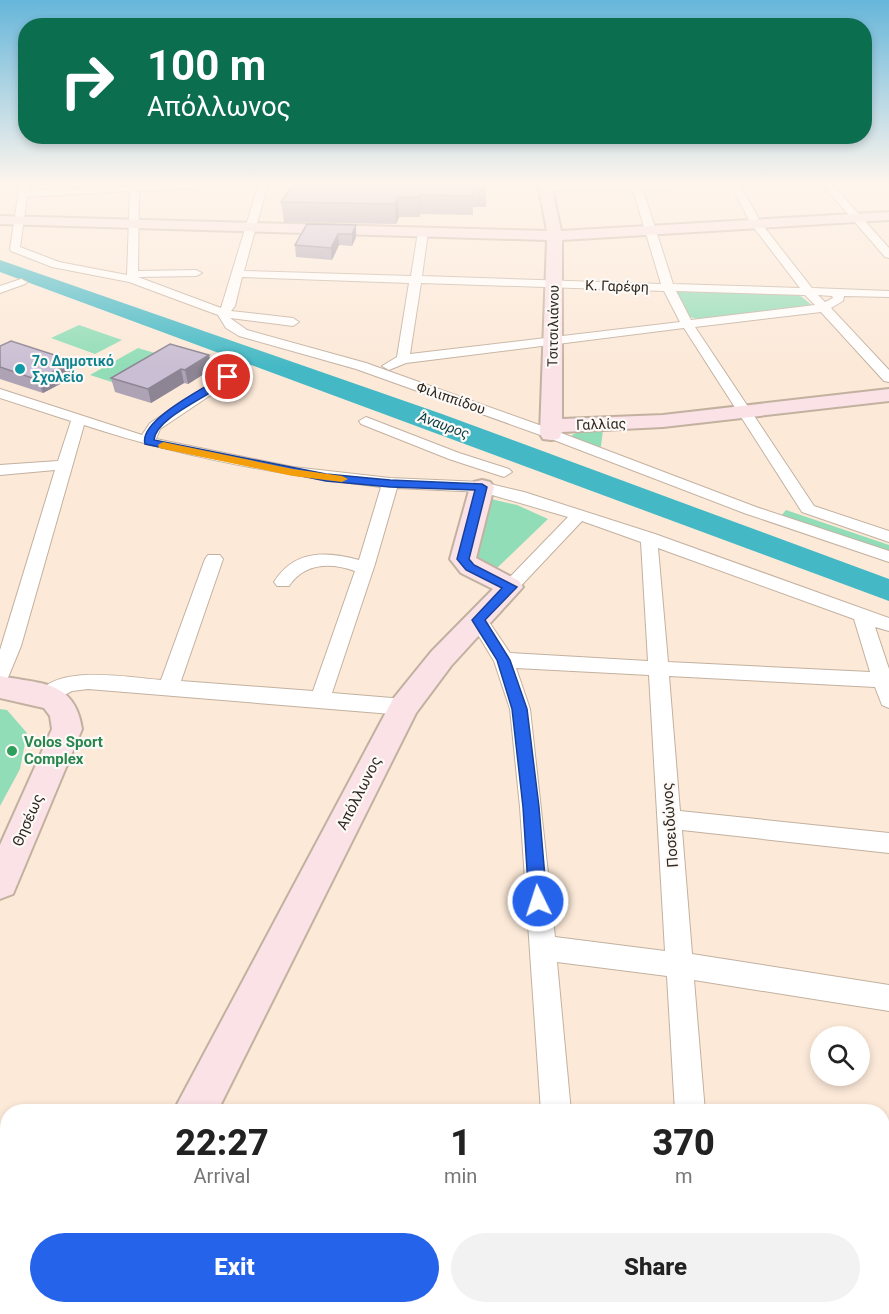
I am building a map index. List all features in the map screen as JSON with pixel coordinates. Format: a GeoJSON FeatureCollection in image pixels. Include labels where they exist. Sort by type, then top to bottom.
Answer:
{"type":"FeatureCollection","features":[{"type":"Feature","properties":{"kind":"street","name":"Φιλιππίδου"},"geometry":{"type":"LineString","coordinates":[[16,244],[15,249],[57,265],[132,277],[223,313],[229,325],[243,333],[361,366],[551,430],[591,451],[750,510],[889,557]]}},
{"type":"Feature","properties":{"kind":"street"},"geometry":{"type":"LineString","coordinates":[[133,244],[132,277],[196,273]]}},
{"type":"Feature","properties":{"kind":"street"},"geometry":{"type":"LineString","coordinates":[[223,313],[230,306],[245,244]]}},
{"type":"Feature","properties":{"kind":"street"},"geometry":{"type":"LineString","coordinates":[[403,359],[421,244]]}},
{"type":"Feature","properties":{"kind":"street","name":"Τσιτσιλιάνου"},"geometry":{"type":"LineString","coordinates":[[551,430],[555,244]]}},
{"type":"Feature","properties":{"kind":"street"},"geometry":{"type":"LineString","coordinates":[[654,244],[668,287],[687,324],[808,509],[889,537]]}},
{"type":"Feature","properties":{"kind":"street"},"geometry":{"type":"LineString","coordinates":[[771,244],[807,291],[889,378]]}},
{"type":"Feature","properties":{"kind":"street","name":"Κ. Γαρέφη"},"geometry":{"type":"LineString","coordinates":[[237,274],[889,294]]}},
{"type":"Feature","properties":{"kind":"street"},"geometry":{"type":"LineString","coordinates":[[0,290],[21,282]]}},
{"type":"Feature","properties":{"kind":"street"},"geometry":{"type":"LineString","coordinates":[[389,366],[403,359],[822,308],[839,298],[836,292]]}},
{"type":"Feature","properties":{"kind":"street"},"geometry":{"type":"LineString","coordinates":[[223,313],[293,322]]}},
{"type":"Feature","properties":{"kind":"street","name":"Γαλλίας"},"geometry":{"type":"LineString","coordinates":[[326,343],[551,430],[745,413],[889,395]]}},
{"type":"Feature","properties":{"kind":"street"},"geometry":{"type":"LineString","coordinates":[[149,442],[149,434],[169,414],[228,377]]}},
{"type":"Feature","properties":{"kind":"street"},"geometry":{"type":"LineString","coordinates":[[0,393],[149,442],[293,472],[390,483],[482,487],[580,514],[889,625]]}},
{"type":"Feature","properties":{"kind":"street"},"geometry":{"type":"LineString","coordinates":[[0,675],[11,646],[78,420]]}},
{"type":"Feature","properties":{"kind":"street"},"geometry":{"type":"LineString","coordinates":[[366,421],[454,456],[504,472],[482,487],[463,559],[470,567],[510,587]]}},
{"type":"Feature","properties":{"kind":"street"},"geometry":{"type":"LineString","coordinates":[[0,470],[66,465]]}},
{"type":"Feature","properties":{"kind":"street"},"geometry":{"type":"LineString","coordinates":[[320,699],[363,568],[378,531],[390,483]]}},
{"type":"Feature","properties":{"kind":"street","name":"Απόλλωνος"},"geometry":{"type":"LineString","coordinates":[[198,1104],[404,707],[441,659],[580,514]]}},
{"type":"Feature","properties":{"kind":"street","name":"Ποσειδώνος"},"geometry":{"type":"LineString","coordinates":[[649,538],[689,1104]]}},
{"type":"Feature","properties":{"kind":"street"},"geometry":{"type":"LineString","coordinates":[[169,687],[214,559]]}},
{"type":"Feature","properties":{"kind":"street"},"geometry":{"type":"LineString","coordinates":[[283,582],[287,573],[296,565],[308,562],[337,562],[355,564],[363,568]]}},
{"type":"Feature","properties":{"kind":"street"},"geometry":{"type":"LineString","coordinates":[[862,615],[889,700]]}},
{"type":"Feature","properties":{"kind":"street"},"geometry":{"type":"LineString","coordinates":[[478,620],[504,660],[520,709],[531,807],[554,1104]]}},
{"type":"Feature","properties":{"kind":"street"},"geometry":{"type":"LineString","coordinates":[[504,660],[883,680]]}},
{"type":"Feature","properties":{"kind":"street"},"geometry":{"type":"LineString","coordinates":[[0,687],[47,696],[68,684],[88,682],[404,707]]}},
{"type":"Feature","properties":{"kind":"street","name":"Θησέως"},"geometry":{"type":"LineString","coordinates":[[0,883],[65,737],[67,720],[63,708],[47,696]]}},
{"type":"Feature","properties":{"kind":"street"},"geometry":{"type":"LineString","coordinates":[[669,819],[889,843]]}},
{"type":"Feature","properties":{"kind":"street"},"geometry":{"type":"LineString","coordinates":[[542,948],[680,965],[889,998]]}},
{"type":"Feature","properties":{"kind":"green space"},"geometry":{"type":"Polygon","coordinates":[[[676,292],[798,294],[813,306],[697,319],[690,317],[676,292]]]}},
{"type":"Feature","properties":{"kind":"green space"},"geometry":{"type":"Polygon","coordinates":[[[79,325],[122,340],[95,354],[51,338],[79,325]]]}},
{"type":"Feature","properties":{"kind":"green space"},"geometry":{"type":"Polygon","coordinates":[[[138,348],[165,356],[118,384],[90,375],[138,348]]]}},
{"type":"Feature","properties":{"kind":"green space"},"geometry":{"type":"Polygon","coordinates":[[[603,430],[599,448],[573,438],[572,435],[578,432],[603,430]]]}},
{"type":"Feature","properties":{"kind":"green space"},"geometry":{"type":"Polygon","coordinates":[[[491,499],[517,505],[548,519],[496,569],[472,558],[491,499]]]}},
{"type":"Feature","properties":{"kind":"green space"},"geometry":{"type":"Polygon","coordinates":[[[786,510],[889,545],[889,551],[781,516],[786,510]]]}},
{"type":"Feature","properties":{"kind":"green space","name":"Volos Sport Complex"},"geometry":{"type":"Polygon","coordinates":[[[0,709],[7,710],[27,733],[20,769],[0,806],[0,709]]]}},
{"type":"Feature","properties":{"kind":"water","name":"Άναυρος"},"geometry":{"type":"Polygon","coordinates":[[[0,260],[442,414],[889,579],[889,601],[0,272],[0,260]]]}},
{"type":"Feature","properties":{"kind":"building"},"geometry":{"type":"Polygon","coordinates":[[[295,244],[333,244],[331,248],[295,244]]]}},
{"type":"Feature","properties":{"kind":"building"},"geometry":{"type":"Polygon","coordinates":[[[11,341],[73,361],[38,380],[0,367],[0,346],[11,341]]]}},
{"type":"Feature","properties":{"kind":"building"},"geometry":{"type":"Polygon","coordinates":[[[170,344],[209,355],[148,389],[111,378],[170,344]]]}},
{"type":"Feature","properties":{"kind":"slow traffic"},"geometry":{"type":"LineString","coordinates":[[163,445],[293,472],[342,479]]}},
{"type":"Feature","properties":{"kind":"place","name":"7ο Δημοτικό Σχολείο"},"geometry":{"type":"Point","coordinates":[20,369]}},
{"type":"Feature","properties":{"kind":"place","name":"Volos Sport Complex"},"geometry":{"type":"Point","coordinates":[12,751]}},
{"type":"Feature","properties":{"kind":"route"},"geometry":{"type":"LineString","coordinates":[[228,377],[169,414],[149,434],[149,442],[326,478],[482,487],[463,559],[470,567],[510,587],[478,620],[504,660],[520,709],[531,807],[538,901]]}}]}
